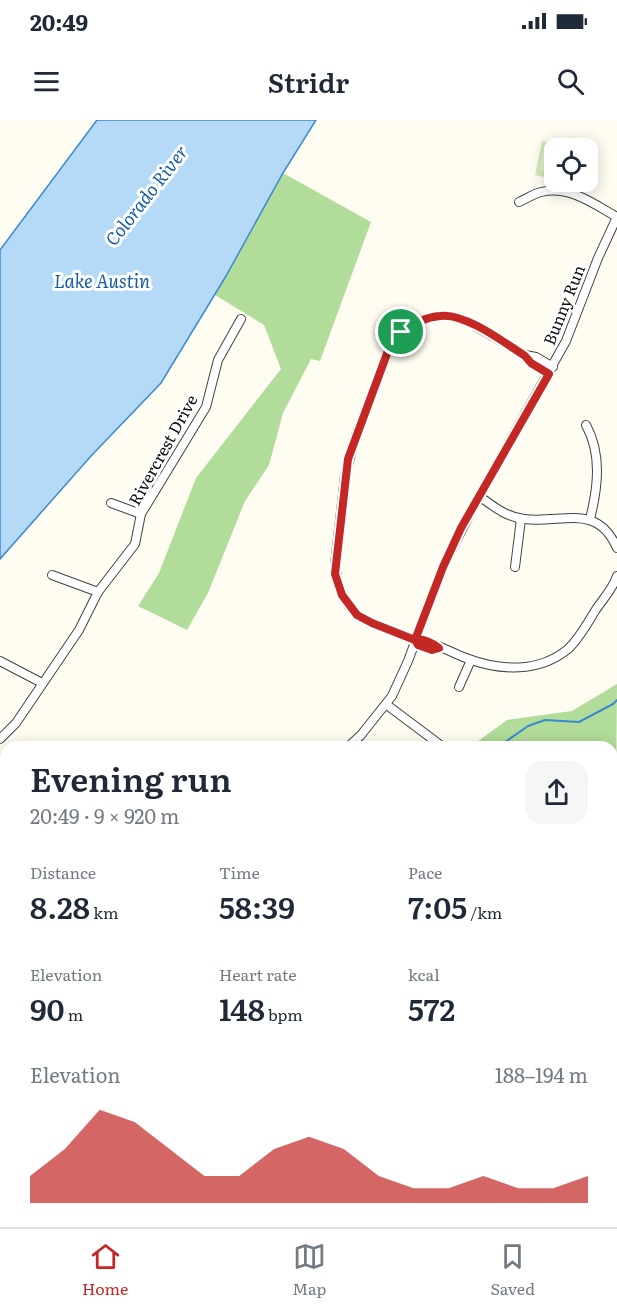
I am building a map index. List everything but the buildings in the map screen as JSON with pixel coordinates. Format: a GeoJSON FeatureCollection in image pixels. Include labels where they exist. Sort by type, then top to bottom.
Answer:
{"type":"FeatureCollection","features":[{"type":"Feature","properties":{"kind":"street"},"geometry":{"type":"LineString","coordinates":[[519,202],[540,192],[561,190],[581,197],[617,217]]}},
{"type":"Feature","properties":{"kind":"street","name":"Bunny Run"},"geometry":{"type":"LineString","coordinates":[[354,741],[387,705],[408,661],[443,567],[479,496],[551,370],[578,314],[598,258],[617,217]]}},
{"type":"Feature","properties":{"kind":"street"},"geometry":{"type":"LineString","coordinates":[[551,370],[531,363],[525,356],[461,318],[443,315],[420,320],[401,332],[388,351],[348,459],[335,564],[338,585],[349,606],[357,615],[372,623],[415,640],[427,641],[471,660],[499,667],[524,668],[542,664],[569,648],[617,576]]}},
{"type":"Feature","properties":{"kind":"street","name":"Rivercrest Drive"},"geometry":{"type":"LineString","coordinates":[[0,739],[16,723],[79,630],[98,592],[135,544],[141,514],[206,407],[218,360],[242,319]]}},
{"type":"Feature","properties":{"kind":"street"},"geometry":{"type":"LineString","coordinates":[[586,425],[594,439],[598,473],[597,494],[590,519]]}},
{"type":"Feature","properties":{"kind":"street"},"geometry":{"type":"LineString","coordinates":[[479,496],[507,515],[521,519],[590,519],[611,536],[617,548]]}},
{"type":"Feature","properties":{"kind":"street"},"geometry":{"type":"LineString","coordinates":[[111,503],[141,514]]}},
{"type":"Feature","properties":{"kind":"street"},"geometry":{"type":"LineString","coordinates":[[515,567],[521,519]]}},
{"type":"Feature","properties":{"kind":"street"},"geometry":{"type":"LineString","coordinates":[[52,575],[98,592]]}},
{"type":"Feature","properties":{"kind":"street"},"geometry":{"type":"LineString","coordinates":[[459,687],[471,660]]}},
{"type":"Feature","properties":{"kind":"street"},"geometry":{"type":"LineString","coordinates":[[0,661],[42,683]]}},
{"type":"Feature","properties":{"kind":"street"},"geometry":{"type":"LineString","coordinates":[[387,705],[435,741]]}},
{"type":"Feature","properties":{"kind":"green space"},"geometry":{"type":"Polygon","coordinates":[[[542,141],[544,141],[544,177],[535,175],[542,141]]]}},
{"type":"Feature","properties":{"kind":"green space"},"geometry":{"type":"Polygon","coordinates":[[[544,148],[544,171],[539,170],[544,148]]]}},
{"type":"Feature","properties":{"kind":"green space"},"geometry":{"type":"Polygon","coordinates":[[[283,173],[371,222],[320,361],[311,359],[283,413],[269,465],[245,501],[208,593],[187,630],[138,606],[159,573],[196,478],[281,369],[264,325],[215,295],[283,173]]]}},
{"type":"Feature","properties":{"kind":"green space"},"geometry":{"type":"Polygon","coordinates":[[[617,684],[617,741],[478,741],[507,720],[572,711],[617,684]]]}},
{"type":"Feature","properties":{"kind":"water","name":"Lake Austin"},"geometry":{"type":"Polygon","coordinates":[[[97,120],[316,120],[161,383],[91,456],[0,559],[0,250],[97,120]]]}},
{"type":"Feature","properties":{"kind":"waterway"},"geometry":{"type":"LineString","coordinates":[[507,741],[528,726],[545,720],[579,722],[617,700]]}},
{"type":"Feature","properties":{"kind":"route"},"geometry":{"type":"LineString","coordinates":[[401,332],[388,351],[348,459],[335,574],[342,595],[357,615],[415,640],[418,645],[432,650],[439,648],[420,639],[415,640],[443,567],[461,528],[549,374],[531,363],[525,356],[461,318],[443,315],[420,320],[401,332]]}},
{"type":"Feature","properties":{"kind":"water label","name":"Colorado River"},"geometry":{"type":"Point","coordinates":[147,196]}}]}
